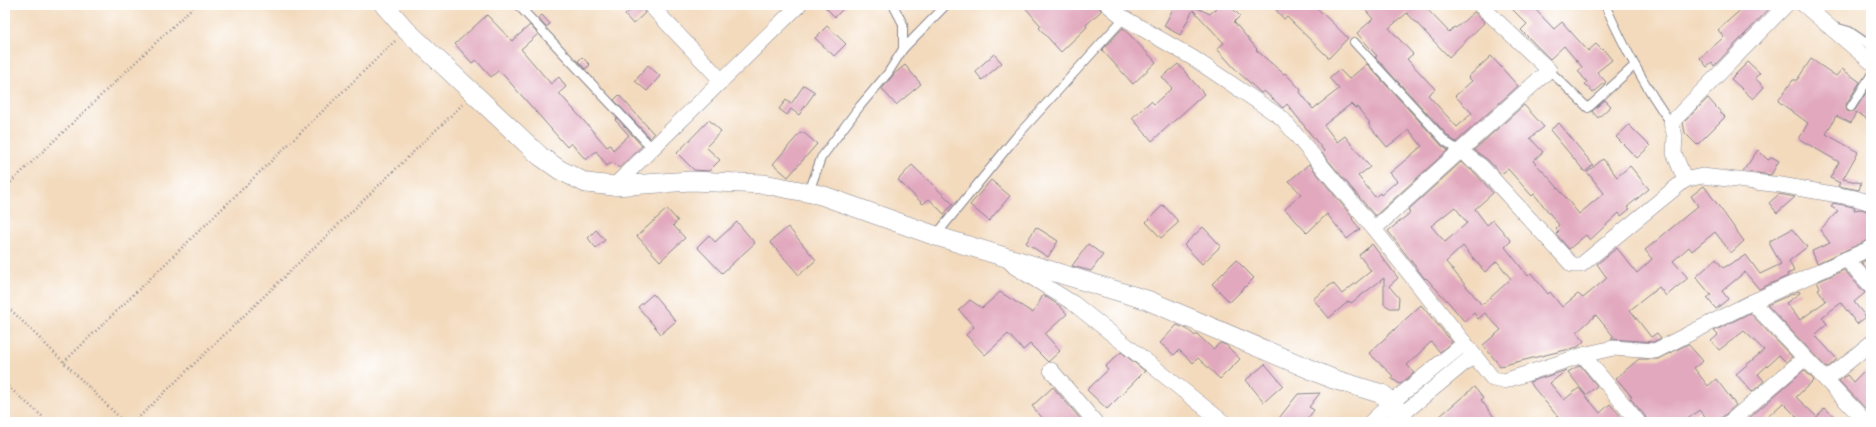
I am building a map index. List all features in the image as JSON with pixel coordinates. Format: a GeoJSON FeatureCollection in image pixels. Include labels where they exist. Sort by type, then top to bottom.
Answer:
{"type":"FeatureCollection","features":[{"type":"Feature","properties":{"kind":"street"},"geometry":{"type":"LineString","coordinates":[[384,5],[406,30],[540,156],[560,170],[586,183],[614,186],[691,181],[764,184],[821,195],[936,236],[1147,300],[1333,379],[1382,394],[1399,413]]}},
{"type":"Feature","properties":{"kind":"street"},"geometry":{"type":"LineString","coordinates":[[650,5],[721,80]]}},
{"type":"Feature","properties":{"kind":"street"},"geometry":{"type":"LineString","coordinates":[[614,186],[799,5]]}},
{"type":"Feature","properties":{"kind":"street"},"geometry":{"type":"LineString","coordinates":[[1108,5],[1124,18],[1193,58],[1282,118],[1374,229],[1493,379],[1504,381],[1583,354],[1613,348],[1655,351],[1752,302],[1871,248]]}},
{"type":"Feature","properties":{"kind":"street"},"geometry":{"type":"LineString","coordinates":[[1374,229],[1549,70],[1480,5]]}},
{"type":"Feature","properties":{"kind":"street"},"geometry":{"type":"LineString","coordinates":[[1685,180],[1674,153],[1675,136],[1671,123],[1786,5]]}},
{"type":"Feature","properties":{"kind":"street"},"geometry":{"type":"LineString","coordinates":[[1804,5],[1871,62]]}},
{"type":"Feature","properties":{"kind":"street"},"geometry":{"type":"LineString","coordinates":[[1460,151],[1481,166],[1572,265],[1581,265],[1685,180],[1702,176],[1855,198],[1871,203]]}},
{"type":"Feature","properties":{"kind":"street"},"geometry":{"type":"LineString","coordinates":[[1004,256],[1015,267],[1073,303],[1223,422]]}},
{"type":"Feature","properties":{"kind":"street"},"geometry":{"type":"LineString","coordinates":[[1846,259],[1871,286]]}},
{"type":"Feature","properties":{"kind":"street"},"geometry":{"type":"LineString","coordinates":[[1752,302],[1866,422]]}},
{"type":"Feature","properties":{"kind":"street"},"geometry":{"type":"LineString","coordinates":[[1399,413],[1465,343]]}},
{"type":"Feature","properties":{"kind":"street"},"geometry":{"type":"LineString","coordinates":[[1826,380],[1871,343]]}},
{"type":"Feature","properties":{"kind":"street"},"geometry":{"type":"LineString","coordinates":[[1583,354],[1638,422]]}},
{"type":"Feature","properties":{"kind":"street"},"geometry":{"type":"LineString","coordinates":[[1371,422],[1399,413],[1474,355]]}},
{"type":"Feature","properties":{"kind":"street"},"geometry":{"type":"LineString","coordinates":[[1730,422],[1805,358]]}},
{"type":"Feature","properties":{"kind":"street"},"geometry":{"type":"LineString","coordinates":[[1051,370],[1095,422]]}},
{"type":"Feature","properties":{"kind":"lane"},"geometry":{"type":"LineString","coordinates":[[518,5],[652,148]]}},
{"type":"Feature","properties":{"kind":"lane"},"geometry":{"type":"LineString","coordinates":[[893,5],[903,24],[903,49]]}},
{"type":"Feature","properties":{"kind":"lane"},"geometry":{"type":"LineString","coordinates":[[809,192],[821,158],[860,106],[888,73],[903,49],[946,5]]}},
{"type":"Feature","properties":{"kind":"lane"},"geometry":{"type":"LineString","coordinates":[[1605,5],[1634,66],[1652,96],[1671,123]]}},
{"type":"Feature","properties":{"kind":"lane"},"geometry":{"type":"LineString","coordinates":[[936,236],[1016,137],[1124,18]]}},
{"type":"Feature","properties":{"kind":"lane"},"geometry":{"type":"LineString","coordinates":[[1829,26],[1849,31],[1871,46]]}},
{"type":"Feature","properties":{"kind":"lane"},"geometry":{"type":"LineString","coordinates":[[1354,42],[1446,142],[1460,151]]}},
{"type":"Feature","properties":{"kind":"lane"},"geometry":{"type":"LineString","coordinates":[[1549,70],[1588,108],[1634,66]]}},
{"type":"Feature","properties":{"kind":"lane"},"geometry":{"type":"LineString","coordinates":[[1851,107],[1871,75]]}},
{"type":"Feature","properties":{"kind":"path"},"geometry":{"type":"LineString","coordinates":[[5,188],[195,5]]}},
{"type":"Feature","properties":{"kind":"path"},"geometry":{"type":"LineString","coordinates":[[64,362],[406,30]]}},
{"type":"Feature","properties":{"kind":"path"},"geometry":{"type":"LineString","coordinates":[[134,422],[474,93]]}},
{"type":"Feature","properties":{"kind":"path"},"geometry":{"type":"LineString","coordinates":[[5,308],[6,306],[124,422]]}},
{"type":"Feature","properties":{"kind":"path"},"geometry":{"type":"LineString","coordinates":[[5,384],[43,417]]}},
{"type":"Feature","properties":{"kind":"building"},"geometry":{"type":"Polygon","coordinates":[[[636,5],[641,5],[645,13],[633,24],[625,15],[636,5]]]}},
{"type":"Feature","properties":{"kind":"building"},"geometry":{"type":"Polygon","coordinates":[[[823,5],[847,5],[835,17],[823,5]]]}},
{"type":"Feature","properties":{"kind":"building"},"geometry":{"type":"Polygon","coordinates":[[[1023,5],[1099,5],[1101,11],[1061,52],[1039,28],[1041,26],[1023,5]]]}},
{"type":"Feature","properties":{"kind":"building"},"geometry":{"type":"Polygon","coordinates":[[[1175,5],[1195,5],[1195,7],[1210,14],[1219,5],[1229,5],[1240,16],[1234,22],[1257,49],[1256,50],[1284,74],[1285,73],[1301,90],[1300,92],[1313,109],[1339,89],[1329,78],[1339,69],[1349,79],[1367,64],[1442,146],[1448,150],[1375,216],[1322,153],[1324,151],[1287,104],[1283,108],[1264,91],[1261,93],[1238,72],[1217,49],[1224,43],[1193,10],[1180,35],[1164,26],[1175,5]],[[1351,104],[1324,125],[1337,142],[1345,136],[1370,167],[1358,176],[1375,197],[1380,193],[1381,195],[1397,181],[1390,173],[1422,146],[1409,130],[1387,147],[1368,124],[1370,123],[1357,107],[1355,108],[1351,104]]]}},
{"type":"Feature","properties":{"kind":"building"},"geometry":{"type":"Polygon","coordinates":[[[1282,5],[1314,5],[1348,38],[1329,58],[1287,17],[1284,19],[1276,10],[1282,5]]]}},
{"type":"Feature","properties":{"kind":"building"},"geometry":{"type":"Polygon","coordinates":[[[1361,5],[1423,5],[1449,32],[1454,27],[1456,28],[1474,12],[1485,22],[1449,57],[1407,13],[1389,28],[1413,54],[1407,59],[1435,89],[1428,95],[1457,127],[1472,113],[1455,96],[1472,81],[1468,77],[1491,56],[1518,86],[1456,142],[1450,138],[1375,57],[1377,56],[1357,33],[1373,19],[1361,5]]]}},
{"type":"Feature","properties":{"kind":"building"},"geometry":{"type":"Polygon","coordinates":[[[1508,5],[1531,5],[1554,29],[1562,22],[1588,51],[1596,44],[1602,50],[1603,49],[1612,60],[1597,72],[1606,82],[1593,93],[1585,84],[1587,82],[1578,71],[1582,67],[1564,46],[1550,59],[1521,30],[1527,24],[1508,5]]]}},
{"type":"Feature","properties":{"kind":"building"},"geometry":{"type":"Polygon","coordinates":[[[1746,5],[1773,5],[1714,66],[1712,63],[1707,67],[1700,58],[1724,37],[1718,30],[1746,5]]]}},
{"type":"Feature","properties":{"kind":"building"},"geometry":{"type":"Polygon","coordinates":[[[487,15],[512,41],[530,25],[538,34],[521,49],[551,84],[559,77],[566,87],[559,93],[607,147],[610,145],[613,150],[629,135],[615,120],[617,118],[642,146],[619,168],[613,162],[607,166],[596,151],[586,160],[571,143],[567,147],[499,70],[491,77],[476,60],[472,63],[455,44],[487,15]]]}},
{"type":"Feature","properties":{"kind":"building"},"geometry":{"type":"Polygon","coordinates":[[[542,15],[550,24],[546,27],[538,18],[542,15]]]}},
{"type":"Feature","properties":{"kind":"building"},"geometry":{"type":"Polygon","coordinates":[[[827,26],[846,44],[834,56],[815,38],[827,26]]]}},
{"type":"Feature","properties":{"kind":"building"},"geometry":{"type":"Polygon","coordinates":[[[1123,28],[1156,62],[1133,84],[1102,50],[1123,28]]]}},
{"type":"Feature","properties":{"kind":"building"},"geometry":{"type":"Polygon","coordinates":[[[994,54],[1002,63],[982,80],[975,71],[994,54]]]}},
{"type":"Feature","properties":{"kind":"building"},"geometry":{"type":"Polygon","coordinates":[[[582,57],[590,65],[585,69],[578,61],[582,57]]]}},
{"type":"Feature","properties":{"kind":"building"},"geometry":{"type":"Polygon","coordinates":[[[1811,59],[1836,76],[1842,69],[1860,82],[1846,104],[1846,109],[1848,112],[1855,110],[1869,88],[1871,90],[1871,121],[1856,112],[1851,123],[1836,116],[1826,134],[1858,152],[1843,179],[1861,183],[1859,190],[1838,186],[1840,183],[1830,178],[1839,162],[1799,139],[1808,123],[1778,101],[1793,80],[1797,80],[1811,59]]]}},
{"type":"Feature","properties":{"kind":"building"},"geometry":{"type":"Polygon","coordinates":[[[1748,62],[1760,73],[1755,78],[1764,87],[1753,99],[1731,79],[1748,62]]]}},
{"type":"Feature","properties":{"kind":"building"},"geometry":{"type":"Polygon","coordinates":[[[1178,64],[1204,94],[1152,141],[1132,118],[1151,101],[1154,104],[1172,88],[1162,77],[1178,64]]]}},
{"type":"Feature","properties":{"kind":"building"},"geometry":{"type":"Polygon","coordinates":[[[648,65],[660,76],[647,91],[635,81],[648,65]]]}},
{"type":"Feature","properties":{"kind":"building"},"geometry":{"type":"Polygon","coordinates":[[[905,65],[921,84],[896,105],[882,89],[894,74],[905,65]]]}},
{"type":"Feature","properties":{"kind":"building"},"geometry":{"type":"Polygon","coordinates":[[[804,85],[815,92],[799,115],[791,109],[787,115],[779,109],[786,100],[791,104],[804,85]]]}},
{"type":"Feature","properties":{"kind":"building"},"geometry":{"type":"Polygon","coordinates":[[[619,95],[654,134],[650,138],[614,100],[619,95]]]}},
{"type":"Feature","properties":{"kind":"building"},"geometry":{"type":"Polygon","coordinates":[[[1708,98],[1725,117],[1697,145],[1685,133],[1683,123],[1708,98]]]}},
{"type":"Feature","properties":{"kind":"building"},"geometry":{"type":"Polygon","coordinates":[[[1605,100],[1611,106],[1598,118],[1592,111],[1605,100]]]}},
{"type":"Feature","properties":{"kind":"building"},"geometry":{"type":"Polygon","coordinates":[[[1524,105],[1544,127],[1530,138],[1543,152],[1533,161],[1553,182],[1579,214],[1604,193],[1587,172],[1603,159],[1617,177],[1630,166],[1649,189],[1627,207],[1630,209],[1621,216],[1619,213],[1590,240],[1586,235],[1569,249],[1556,234],[1559,231],[1556,228],[1559,225],[1534,194],[1532,196],[1508,169],[1501,174],[1488,160],[1474,150],[1524,105]]]}},
{"type":"Feature","properties":{"kind":"building"},"geometry":{"type":"Polygon","coordinates":[[[709,120],[721,131],[706,147],[720,160],[709,171],[694,170],[677,153],[709,120]]]}},
{"type":"Feature","properties":{"kind":"building"},"geometry":{"type":"Polygon","coordinates":[[[1559,123],[1593,165],[1585,172],[1550,130],[1559,123]]]}},
{"type":"Feature","properties":{"kind":"building"},"geometry":{"type":"Polygon","coordinates":[[[1629,125],[1650,146],[1637,158],[1616,137],[1629,125]]]}},
{"type":"Feature","properties":{"kind":"building"},"geometry":{"type":"Polygon","coordinates":[[[800,133],[804,133],[817,144],[788,177],[773,164],[800,133]]]}},
{"type":"Feature","properties":{"kind":"building"},"geometry":{"type":"Polygon","coordinates":[[[1758,150],[1768,160],[1772,157],[1779,161],[1771,175],[1743,171],[1758,150]]]}},
{"type":"Feature","properties":{"kind":"building"},"geometry":{"type":"Polygon","coordinates":[[[1461,162],[1475,173],[1493,193],[1475,209],[1487,225],[1493,220],[1511,241],[1505,247],[1528,276],[1531,273],[1548,294],[1550,292],[1562,307],[1578,294],[1583,298],[1607,278],[1597,264],[1617,248],[1637,273],[1652,259],[1645,250],[1698,206],[1691,196],[1704,186],[1744,241],[1731,253],[1715,232],[1692,251],[1689,247],[1673,261],[1688,278],[1666,296],[1659,287],[1630,310],[1651,337],[1657,333],[1661,338],[1653,342],[1611,339],[1614,337],[1596,315],[1577,332],[1584,341],[1578,347],[1500,366],[1483,345],[1501,330],[1485,313],[1478,319],[1474,313],[1464,321],[1426,278],[1425,279],[1388,231],[1410,213],[1408,210],[1461,162]],[[1455,207],[1431,226],[1445,242],[1467,223],[1455,207]],[[1463,246],[1446,262],[1482,305],[1511,279],[1497,261],[1485,272],[1463,246]]]}},
{"type":"Feature","properties":{"kind":"building"},"geometry":{"type":"Polygon","coordinates":[[[1309,164],[1353,218],[1352,219],[1360,229],[1347,239],[1327,214],[1307,233],[1285,209],[1301,194],[1289,181],[1309,164]]]}},
{"type":"Feature","properties":{"kind":"building"},"geometry":{"type":"Polygon","coordinates":[[[912,165],[953,204],[944,214],[929,199],[923,204],[898,180],[912,165]]]}},
{"type":"Feature","properties":{"kind":"building"},"geometry":{"type":"Polygon","coordinates":[[[991,180],[1010,196],[989,221],[970,205],[991,180]]]}},
{"type":"Feature","properties":{"kind":"building"},"geometry":{"type":"Polygon","coordinates":[[[1779,194],[1795,197],[1777,213],[1769,203],[1779,194]]]}},
{"type":"Feature","properties":{"kind":"building"},"geometry":{"type":"Polygon","coordinates":[[[1833,203],[1855,207],[1854,210],[1861,209],[1870,212],[1871,239],[1817,263],[1812,251],[1830,243],[1820,230],[1838,211],[1831,207],[1833,203]]]}},
{"type":"Feature","properties":{"kind":"building"},"geometry":{"type":"Polygon","coordinates":[[[1163,205],[1179,222],[1161,238],[1146,222],[1163,205]]]}},
{"type":"Feature","properties":{"kind":"building"},"geometry":{"type":"Polygon","coordinates":[[[667,209],[678,221],[673,225],[685,238],[660,261],[637,236],[667,209]]]}},
{"type":"Feature","properties":{"kind":"building"},"geometry":{"type":"Polygon","coordinates":[[[737,222],[755,243],[722,273],[697,247],[709,235],[715,242],[737,222]]]}},
{"type":"Feature","properties":{"kind":"building"},"geometry":{"type":"Polygon","coordinates":[[[788,227],[816,260],[799,275],[770,242],[788,227]]]}},
{"type":"Feature","properties":{"kind":"building"},"geometry":{"type":"Polygon","coordinates":[[[1036,227],[1058,241],[1048,257],[1026,243],[1036,227]]]}},
{"type":"Feature","properties":{"kind":"building"},"geometry":{"type":"Polygon","coordinates":[[[1203,227],[1221,246],[1202,264],[1184,245],[1203,227]]]}},
{"type":"Feature","properties":{"kind":"building"},"geometry":{"type":"Polygon","coordinates":[[[1792,229],[1807,247],[1789,261],[1794,271],[1787,274],[1788,276],[1759,289],[1745,272],[1722,291],[1728,299],[1716,309],[1707,298],[1711,295],[1696,277],[1716,259],[1723,268],[1746,255],[1760,274],[1781,264],[1770,245],[1770,241],[1792,229]]]}},
{"type":"Feature","properties":{"kind":"building"},"geometry":{"type":"Polygon","coordinates":[[[596,230],[605,240],[596,248],[588,238],[596,230]]]}},
{"type":"Feature","properties":{"kind":"building"},"geometry":{"type":"Polygon","coordinates":[[[1088,244],[1103,255],[1091,271],[1072,266],[1088,244]]]}},
{"type":"Feature","properties":{"kind":"building"},"geometry":{"type":"Polygon","coordinates":[[[1372,244],[1398,278],[1389,286],[1399,298],[1398,308],[1390,308],[1384,304],[1384,278],[1351,303],[1349,301],[1329,318],[1313,299],[1333,283],[1342,294],[1371,271],[1359,255],[1372,244]]]}},
{"type":"Feature","properties":{"kind":"building"},"geometry":{"type":"Polygon","coordinates":[[[1236,260],[1254,278],[1230,302],[1212,284],[1236,260]]]}},
{"type":"Feature","properties":{"kind":"building"},"geometry":{"type":"Polygon","coordinates":[[[1866,260],[1871,265],[1871,273],[1861,262],[1866,260]]]}},
{"type":"Feature","properties":{"kind":"building"},"geometry":{"type":"Polygon","coordinates":[[[1844,270],[1865,293],[1854,302],[1866,317],[1857,324],[1841,303],[1822,317],[1827,324],[1815,335],[1837,359],[1827,368],[1767,305],[1799,291],[1800,293],[1786,303],[1800,320],[1826,301],[1818,289],[1820,288],[1817,282],[1844,270]]]}},
{"type":"Feature","properties":{"kind":"building"},"geometry":{"type":"Polygon","coordinates":[[[1000,292],[1033,313],[1043,295],[1060,306],[1067,314],[1045,334],[1060,351],[1048,362],[1030,344],[1023,350],[1008,334],[985,355],[966,335],[974,327],[959,310],[970,300],[982,308],[1000,292]]]}},
{"type":"Feature","properties":{"kind":"building"},"geometry":{"type":"Polygon","coordinates":[[[653,294],[676,321],[661,334],[638,307],[653,294]]]}},
{"type":"Feature","properties":{"kind":"building"},"geometry":{"type":"Polygon","coordinates":[[[1421,305],[1452,342],[1440,352],[1431,342],[1407,365],[1414,373],[1400,384],[1391,378],[1393,376],[1369,353],[1421,305]]]}},
{"type":"Feature","properties":{"kind":"building"},"geometry":{"type":"Polygon","coordinates":[[[1750,313],[1792,357],[1786,362],[1779,355],[1758,374],[1764,381],[1752,392],[1736,374],[1764,350],[1744,331],[1719,350],[1711,341],[1718,335],[1714,331],[1750,313]]]}},
{"type":"Feature","properties":{"kind":"building"},"geometry":{"type":"Polygon","coordinates":[[[1177,325],[1187,329],[1195,336],[1197,334],[1213,349],[1220,343],[1226,345],[1240,359],[1220,379],[1198,358],[1193,363],[1179,350],[1174,355],[1160,343],[1177,325]]]}},
{"type":"Feature","properties":{"kind":"building"},"geometry":{"type":"Polygon","coordinates":[[[1688,344],[1703,361],[1694,368],[1708,386],[1716,379],[1736,405],[1717,422],[1709,422],[1699,410],[1684,422],[1647,422],[1645,416],[1630,398],[1632,397],[1616,378],[1639,359],[1659,359],[1688,344]]]}},
{"type":"Feature","properties":{"kind":"building"},"geometry":{"type":"Polygon","coordinates":[[[1121,352],[1145,371],[1107,409],[1087,390],[1108,370],[1105,367],[1121,352]]]}},
{"type":"Feature","properties":{"kind":"building"},"geometry":{"type":"Polygon","coordinates":[[[1265,364],[1283,385],[1264,402],[1246,380],[1265,364]]]}},
{"type":"Feature","properties":{"kind":"building"},"geometry":{"type":"Polygon","coordinates":[[[1580,365],[1597,386],[1586,395],[1568,372],[1580,365]]]}},
{"type":"Feature","properties":{"kind":"building"},"geometry":{"type":"Polygon","coordinates":[[[1567,370],[1550,383],[1564,400],[1579,388],[1600,413],[1610,404],[1626,422],[1562,422],[1529,382],[1567,370]]]}},
{"type":"Feature","properties":{"kind":"building"},"geometry":{"type":"Polygon","coordinates":[[[1804,370],[1814,380],[1796,397],[1817,417],[1825,408],[1840,422],[1802,422],[1783,403],[1762,422],[1751,422],[1748,419],[1804,370]]]}},
{"type":"Feature","properties":{"kind":"building"},"geometry":{"type":"Polygon","coordinates":[[[1864,371],[1871,379],[1871,414],[1839,381],[1847,375],[1853,382],[1864,371]]]}},
{"type":"Feature","properties":{"kind":"building"},"geometry":{"type":"Polygon","coordinates":[[[1053,387],[1083,422],[1046,422],[1032,406],[1053,387]]]}},
{"type":"Feature","properties":{"kind":"building"},"geometry":{"type":"Polygon","coordinates":[[[1474,387],[1483,398],[1481,400],[1498,422],[1433,422],[1474,387]]]}},
{"type":"Feature","properties":{"kind":"building"},"geometry":{"type":"Polygon","coordinates":[[[1320,393],[1309,407],[1314,410],[1305,422],[1276,422],[1298,394],[1320,393]]]}}]}
